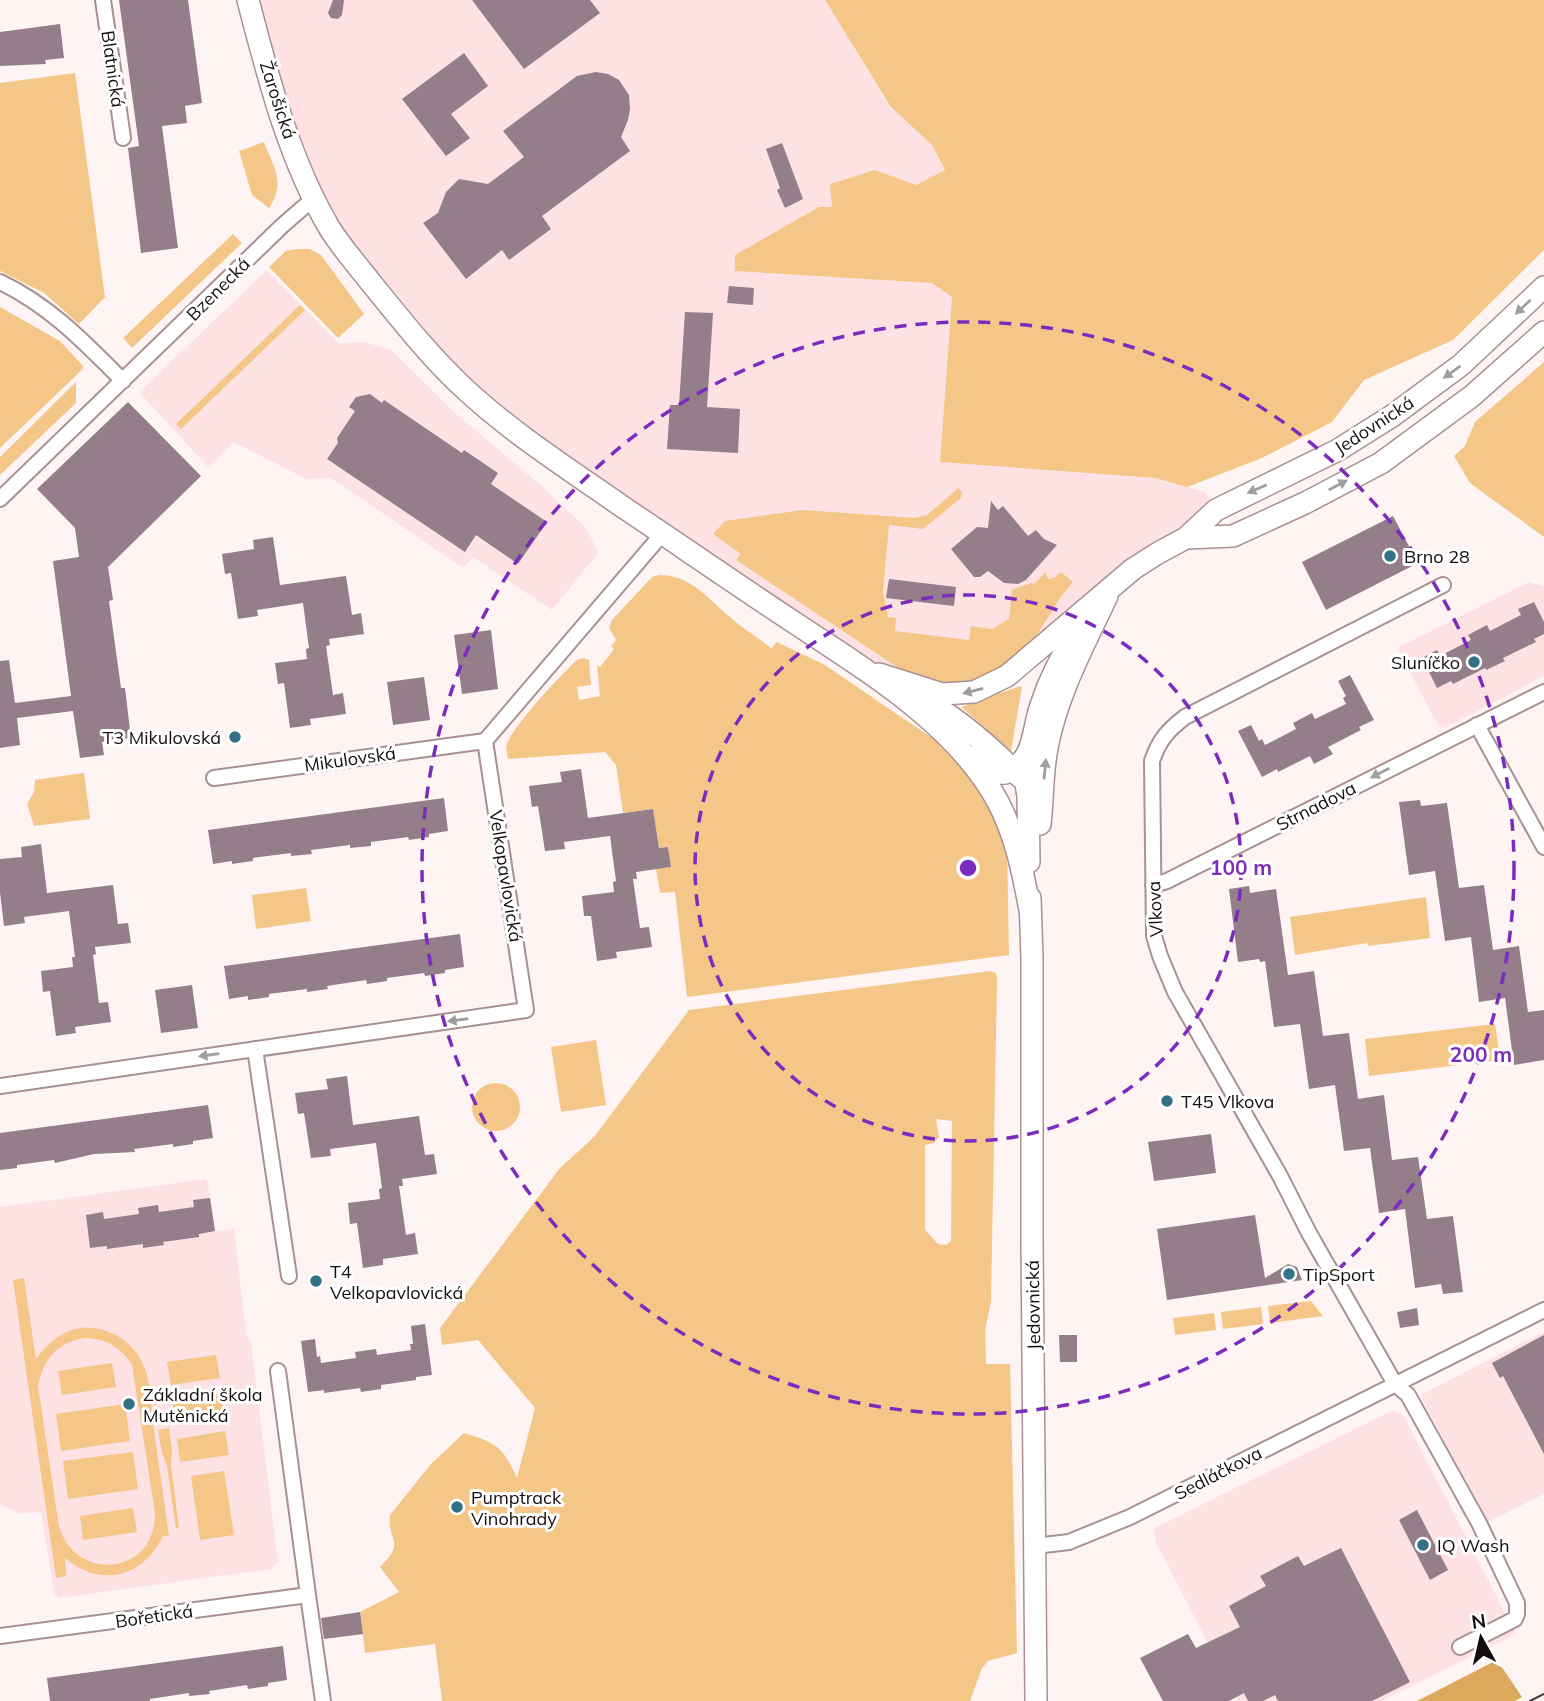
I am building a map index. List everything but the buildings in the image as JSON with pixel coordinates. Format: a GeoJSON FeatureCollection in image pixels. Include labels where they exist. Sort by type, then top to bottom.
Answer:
{"type":"FeatureCollection","features":[{"type":"Feature","properties":{"kind":"main road","name":"Žarošická"},"geometry":{"type":"LineString","coordinates":[[248,0],[277,99],[314,198],[339,242],[429,354],[465,389],[534,445],[867,671]]}},
{"type":"Feature","properties":{"kind":"main road","name":"Jedovnická"},"geometry":{"type":"LineString","coordinates":[[867,671],[942,694],[974,691],[997,682],[1020,667],[1111,588],[1158,553],[1186,538],[1216,510],[1338,450],[1392,416],[1461,365],[1544,287]]}},
{"type":"Feature","properties":{"kind":"main road","name":"Jedovnická"},"geometry":{"type":"LineString","coordinates":[[1186,538],[1233,536],[1306,503],[1381,463],[1472,396],[1544,332]]}},
{"type":"Feature","properties":{"kind":"main road","name":"Jedovnická"},"geometry":{"type":"LineString","coordinates":[[1036,1701],[1030,910],[1027,799],[1020,762],[1062,652],[1111,588]]}},
{"type":"Feature","properties":{"kind":"main road","name":"Jedovnická"},"geometry":{"type":"LineString","coordinates":[[1030,910],[1044,769],[1051,729],[1065,685],[1111,588]]}},
{"type":"Feature","properties":{"kind":"main road"},"geometry":{"type":"LineString","coordinates":[[867,671],[940,707],[985,743],[1020,762],[1005,773],[994,772],[961,750],[919,711],[867,671]]}},
{"type":"Feature","properties":{"kind":"main road"},"geometry":{"type":"LineString","coordinates":[[961,750],[992,792],[1007,821],[1014,839],[1030,910]]}},
{"type":"Feature","properties":{"kind":"street","name":"Blatnická"},"geometry":{"type":"LineString","coordinates":[[103,0],[122,138]]}},
{"type":"Feature","properties":{"kind":"street","name":"Bzenecká"},"geometry":{"type":"LineString","coordinates":[[0,499],[314,198]]}},
{"type":"Feature","properties":{"kind":"street"},"geometry":{"type":"LineString","coordinates":[[0,282],[18,290],[61,321],[123,381]]}},
{"type":"Feature","properties":{"kind":"street"},"geometry":{"type":"LineString","coordinates":[[485,741],[663,533]]}},
{"type":"Feature","properties":{"kind":"street","name":"Vlkova"},"geometry":{"type":"LineString","coordinates":[[1395,1384],[1175,992],[1160,956],[1154,936],[1152,761],[1157,744],[1168,729],[1185,717],[1443,585]]}},
{"type":"Feature","properties":{"kind":"street","name":"Strnadova"},"geometry":{"type":"LineString","coordinates":[[1153,885],[1167,881],[1544,692]]}},
{"type":"Feature","properties":{"kind":"street"},"geometry":{"type":"LineString","coordinates":[[1477,725],[1544,847]]}},
{"type":"Feature","properties":{"kind":"street","name":"Mikulovská"},"geometry":{"type":"LineString","coordinates":[[214,778],[485,741]]}},
{"type":"Feature","properties":{"kind":"street","name":"Velkopavlovická"},"geometry":{"type":"LineString","coordinates":[[0,1086],[526,1010],[485,741]]}},
{"type":"Feature","properties":{"kind":"street"},"geometry":{"type":"LineString","coordinates":[[255,1049],[289,1276]]}},
{"type":"Feature","properties":{"kind":"street","name":"Sedláčkova"},"geometry":{"type":"LineString","coordinates":[[1035,1546],[1069,1542],[1130,1517],[1544,1310]]}},
{"type":"Feature","properties":{"kind":"street"},"geometry":{"type":"LineString","coordinates":[[278,1371],[323,1701]]}},
{"type":"Feature","properties":{"kind":"street"},"geometry":{"type":"LineString","coordinates":[[1395,1384],[1408,1395],[1479,1524],[1517,1603],[1515,1619],[1460,1647]]}},
{"type":"Feature","properties":{"kind":"street","name":"Bořetická"},"geometry":{"type":"LineString","coordinates":[[0,1636],[308,1595]]}},
{"type":"Feature","properties":{"kind":"shaded area"},"geometry":{"type":"Polygon","coordinates":[[[248,0],[825,0],[891,107],[932,145],[945,171],[916,185],[875,170],[830,184],[832,207],[736,271],[932,283],[952,297],[940,462],[1155,478],[1205,492],[1216,510],[1007,677],[867,671],[508,425],[330,229],[248,0]]]}},
{"type":"Feature","properties":{"kind":"shaded area"},"geometry":{"type":"Polygon","coordinates":[[[825,0],[1544,0],[1544,250],[1453,340],[1364,380],[1332,422],[1262,458],[1187,487],[1155,478],[940,462],[952,297],[932,283],[735,271],[735,255],[819,207],[832,207],[830,184],[875,170],[916,185],[945,170],[932,145],[891,107],[825,0]]]}},
{"type":"Feature","properties":{"kind":"shaded area"},"geometry":{"type":"Polygon","coordinates":[[[75,73],[105,297],[79,324],[44,293],[0,271],[0,83],[75,73]]]}},
{"type":"Feature","properties":{"kind":"shaded area"},"geometry":{"type":"Polygon","coordinates":[[[264,142],[278,183],[269,208],[252,195],[239,151],[264,142]]]}},
{"type":"Feature","properties":{"kind":"shaded area"},"geometry":{"type":"Polygon","coordinates":[[[233,234],[242,243],[132,348],[123,338],[233,234]]]}},
{"type":"Feature","properties":{"kind":"shaded area"},"geometry":{"type":"Polygon","coordinates":[[[310,249],[321,255],[364,314],[338,338],[269,267],[286,251],[310,249]]]}},
{"type":"Feature","properties":{"kind":"shaded area"},"geometry":{"type":"Polygon","coordinates":[[[267,270],[339,344],[364,342],[391,350],[455,413],[544,488],[587,529],[598,553],[552,610],[473,557],[463,568],[331,478],[306,479],[234,442],[208,467],[139,392],[267,270]]]}},
{"type":"Feature","properties":{"kind":"shaded area"},"geometry":{"type":"Polygon","coordinates":[[[300,305],[305,310],[181,429],[176,424],[300,305]]]}},
{"type":"Feature","properties":{"kind":"shaded area"},"geometry":{"type":"Polygon","coordinates":[[[0,307],[60,341],[83,369],[0,448],[0,307]]]}},
{"type":"Feature","properties":{"kind":"shaded area"},"geometry":{"type":"Polygon","coordinates":[[[1544,362],[1544,537],[1470,483],[1454,456],[1465,446],[1475,422],[1544,362]]]}},
{"type":"Feature","properties":{"kind":"shaded area"},"geometry":{"type":"Polygon","coordinates":[[[76,382],[76,403],[0,475],[0,457],[76,382]]]}},
{"type":"Feature","properties":{"kind":"shaded area"},"geometry":{"type":"Polygon","coordinates":[[[958,488],[962,492],[961,498],[923,529],[889,525],[883,591],[888,617],[896,618],[895,631],[969,640],[971,626],[992,629],[1009,619],[1012,590],[1034,584],[1046,572],[1048,579],[1061,572],[1073,582],[1032,643],[991,677],[953,687],[903,671],[736,560],[741,554],[713,534],[725,521],[803,510],[915,518],[927,515],[958,488]]]}},
{"type":"Feature","properties":{"kind":"shaded area"},"geometry":{"type":"Polygon","coordinates":[[[671,576],[691,584],[771,648],[777,642],[825,665],[935,740],[968,772],[992,803],[1007,843],[1009,955],[687,997],[675,892],[660,893],[656,869],[671,867],[668,847],[659,848],[653,809],[623,813],[616,765],[605,752],[508,759],[506,748],[525,716],[577,660],[589,660],[591,685],[577,687],[579,700],[600,696],[597,665],[600,667],[614,649],[611,646],[616,640],[609,628],[612,620],[652,577],[671,576]]]}},
{"type":"Feature","properties":{"kind":"shaded area","name":"Sluníčko"},"geometry":{"type":"Polygon","coordinates":[[[1529,582],[1544,586],[1544,676],[1445,728],[1439,727],[1397,648],[1529,582]]]}},
{"type":"Feature","properties":{"kind":"shaded area"},"geometry":{"type":"Polygon","coordinates":[[[1022,687],[1011,751],[961,707],[1022,687]]]}},
{"type":"Feature","properties":{"kind":"shaded area"},"geometry":{"type":"Polygon","coordinates":[[[84,773],[90,819],[34,826],[27,804],[34,792],[35,780],[84,773]]]}},
{"type":"Feature","properties":{"kind":"shaded area"},"geometry":{"type":"Polygon","coordinates":[[[306,888],[311,921],[256,929],[252,895],[306,888]]]}},
{"type":"Feature","properties":{"kind":"shaded area"},"geometry":{"type":"Polygon","coordinates":[[[1426,897],[1430,938],[1368,946],[1367,943],[1295,955],[1290,917],[1426,897]]]}},
{"type":"Feature","properties":{"kind":"shaded area"},"geometry":{"type":"Polygon","coordinates":[[[990,971],[996,973],[991,1301],[985,1331],[986,1364],[1010,1364],[1017,1653],[988,1661],[982,1668],[970,1701],[442,1701],[435,1644],[365,1653],[360,1612],[399,1592],[380,1567],[393,1551],[390,1515],[431,1464],[464,1433],[492,1443],[498,1448],[517,1478],[535,1408],[478,1340],[442,1345],[440,1328],[560,1168],[594,1137],[689,1010],[990,971]],[[936,1119],[939,1137],[934,1143],[925,1145],[925,1230],[938,1244],[946,1245],[951,1241],[952,1121],[936,1119]]]}},
{"type":"Feature","properties":{"kind":"shaded area"},"geometry":{"type":"Polygon","coordinates":[[[1495,1024],[1500,1060],[1369,1076],[1365,1039],[1495,1024]]]}},
{"type":"Feature","properties":{"kind":"shaded area"},"geometry":{"type":"Polygon","coordinates":[[[596,1040],[606,1105],[561,1112],[551,1047],[596,1040]]]}},
{"type":"Feature","properties":{"kind":"shaded area"},"geometry":{"type":"Polygon","coordinates":[[[496,1083],[505,1084],[513,1090],[519,1098],[519,1116],[513,1124],[505,1130],[496,1131],[487,1130],[479,1124],[473,1116],[472,1107],[473,1098],[479,1090],[487,1084],[496,1083]]]}},
{"type":"Feature","properties":{"kind":"shaded area","name":"Základní škola Mutěnická"},"geometry":{"type":"Polygon","coordinates":[[[207,1179],[215,1231],[234,1229],[278,1562],[271,1569],[59,1598],[54,1593],[41,1512],[19,1514],[0,1504],[0,1207],[207,1179]]]}},
{"type":"Feature","properties":{"kind":"shaded area"},"geometry":{"type":"Polygon","coordinates":[[[24,1278],[36,1359],[60,1335],[85,1327],[94,1328],[109,1332],[127,1343],[141,1360],[147,1375],[169,1536],[163,1536],[144,1561],[120,1574],[92,1573],[65,1558],[66,1576],[56,1578],[13,1280],[24,1278]],[[93,1339],[75,1340],[59,1348],[48,1360],[38,1386],[59,1527],[69,1545],[82,1557],[98,1564],[114,1564],[130,1559],[143,1549],[152,1533],[155,1513],[132,1365],[118,1349],[93,1339]]]}},
{"type":"Feature","properties":{"kind":"shaded area"},"geometry":{"type":"Polygon","coordinates":[[[1311,1301],[1323,1316],[1270,1323],[1268,1306],[1311,1301]]]}},
{"type":"Feature","properties":{"kind":"shaded area"},"geometry":{"type":"Polygon","coordinates":[[[1261,1307],[1263,1324],[1223,1329],[1221,1312],[1261,1307]]]}},
{"type":"Feature","properties":{"kind":"shaded area"},"geometry":{"type":"Polygon","coordinates":[[[1214,1313],[1216,1330],[1175,1335],[1173,1318],[1214,1313]]]}},
{"type":"Feature","properties":{"kind":"shaded area"},"geometry":{"type":"Polygon","coordinates":[[[1544,1332],[1544,1494],[1488,1522],[1420,1395],[1544,1332]]]}},
{"type":"Feature","properties":{"kind":"shaded area"},"geometry":{"type":"Polygon","coordinates":[[[216,1355],[220,1378],[171,1385],[167,1362],[216,1355]]]}},
{"type":"Feature","properties":{"kind":"shaded area"},"geometry":{"type":"Polygon","coordinates":[[[112,1363],[116,1387],[62,1395],[58,1371],[112,1363]]]}},
{"type":"Feature","properties":{"kind":"shaded area"},"geometry":{"type":"Polygon","coordinates":[[[220,1394],[224,1417],[175,1424],[172,1401],[220,1394]]]}},
{"type":"Feature","properties":{"kind":"shaded area"},"geometry":{"type":"Polygon","coordinates":[[[125,1404],[130,1441],[61,1451],[56,1414],[125,1404]]]}},
{"type":"Feature","properties":{"kind":"shaded area"},"geometry":{"type":"Polygon","coordinates":[[[1394,1410],[1403,1415],[1516,1634],[1381,1701],[1238,1701],[1156,1543],[1154,1528],[1394,1410]]]}},
{"type":"Feature","properties":{"kind":"shaded area"},"geometry":{"type":"Polygon","coordinates":[[[169,1428],[179,1528],[176,1528],[167,1466],[158,1430],[169,1428]]]}},
{"type":"Feature","properties":{"kind":"shaded area"},"geometry":{"type":"Polygon","coordinates":[[[225,1431],[229,1455],[180,1462],[177,1439],[225,1431]]]}},
{"type":"Feature","properties":{"kind":"shaded area"},"geometry":{"type":"Polygon","coordinates":[[[133,1452],[138,1489],[68,1499],[63,1461],[133,1452]]]}},
{"type":"Feature","properties":{"kind":"shaded area"},"geometry":{"type":"Polygon","coordinates":[[[224,1471],[234,1535],[200,1540],[191,1476],[224,1471]]]}},
{"type":"Feature","properties":{"kind":"shaded area"},"geometry":{"type":"Polygon","coordinates":[[[133,1508],[137,1532],[83,1540],[80,1516],[133,1508]]]}},
{"type":"Feature","properties":{"kind":"shaded area"},"geometry":{"type":"Polygon","coordinates":[[[1497,1660],[1522,1697],[1515,1701],[1417,1701],[1497,1660]]]}},
{"type":"Feature","properties":{"kind":"tram line"},"geometry":{"type":"LineString","coordinates":[[1530,1701],[1544,1694]]}},
{"type":"Feature","properties":{"kind":"place","name":"Brno 28"},"geometry":{"type":"Point","coordinates":[1390,556]}},
{"type":"Feature","properties":{"kind":"place","name":"Sluníčko"},"geometry":{"type":"Point","coordinates":[1474,662]}},
{"type":"Feature","properties":{"kind":"place","name":"T3 Mikulovská"},"geometry":{"type":"Point","coordinates":[235,737]}},
{"type":"Feature","properties":{"kind":"place","name":"T45 Vlkova"},"geometry":{"type":"Point","coordinates":[1167,1101]}},
{"type":"Feature","properties":{"kind":"place","name":"TipSport"},"geometry":{"type":"Point","coordinates":[1289,1274]}},
{"type":"Feature","properties":{"kind":"place","name":"T4 Velkopavlovická"},"geometry":{"type":"Point","coordinates":[316,1281]}},
{"type":"Feature","properties":{"kind":"place","name":"Základní škola Mutěnická"},"geometry":{"type":"Point","coordinates":[129,1404]}},
{"type":"Feature","properties":{"kind":"place","name":"Pumptrack Vinohrady"},"geometry":{"type":"Point","coordinates":[457,1507]}},
{"type":"Feature","properties":{"kind":"place","name":"IQ Wash"},"geometry":{"type":"Point","coordinates":[1423,1545]}}]}
